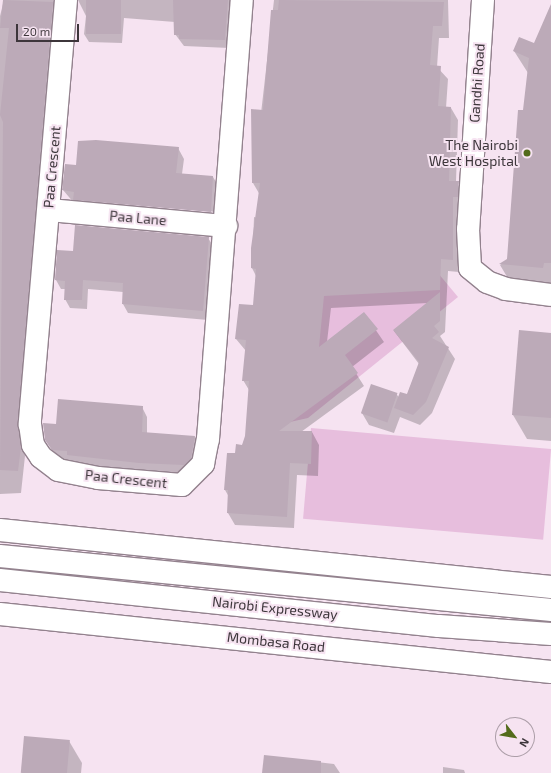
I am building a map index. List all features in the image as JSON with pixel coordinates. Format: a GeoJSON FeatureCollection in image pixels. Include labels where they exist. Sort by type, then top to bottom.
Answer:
{"type":"FeatureCollection","features":[{"type":"Feature","properties":{"kind":"main road","name":"Paa Crescent"},"geometry":{"type":"LineString","coordinates":[[66,0],[30,424],[33,445],[41,457],[58,470],[98,478],[182,485],[203,464],[208,439],[226,226],[242,0]]}},
{"type":"Feature","properties":{"kind":"main road","name":"Gandhi Road"},"geometry":{"type":"LineString","coordinates":[[483,0],[468,229],[470,268],[486,282],[506,289],[551,295]]}},
{"type":"Feature","properties":{"kind":"main road","name":"Paa Lane"},"geometry":{"type":"LineString","coordinates":[[49,210],[226,226]]}},
{"type":"Feature","properties":{"kind":"main road"},"geometry":{"type":"LineString","coordinates":[[0,530],[551,587]]}},
{"type":"Feature","properties":{"kind":"main road","name":"Nairobi Expressway"},"geometry":{"type":"LineString","coordinates":[[0,556],[551,610]]}},
{"type":"Feature","properties":{"kind":"main road","name":"Nairobi Expressway"},"geometry":{"type":"LineString","coordinates":[[0,580],[439,626],[551,634]]}},
{"type":"Feature","properties":{"kind":"main road","name":"Mombasa Road"},"geometry":{"type":"LineString","coordinates":[[0,614],[551,672]]}},
{"type":"Feature","properties":{"kind":"shaded area"},"geometry":{"type":"Polygon","coordinates":[[[295,269],[438,273],[458,297],[308,418],[290,422],[295,269]]]}},
{"type":"Feature","properties":{"kind":"shaded area"},"geometry":{"type":"Polygon","coordinates":[[[311,428],[551,449],[543,540],[303,519],[311,428]]]}},
{"type":"Feature","properties":{"kind":"building"},"geometry":{"type":"Polygon","coordinates":[[[3,0],[53,2],[18,423],[21,447],[18,471],[0,470],[3,122],[0,115],[9,28],[0,28],[3,0]]]}},
{"type":"Feature","properties":{"kind":"building"},"geometry":{"type":"Polygon","coordinates":[[[86,0],[121,0],[121,34],[86,34],[86,0]]]}},
{"type":"Feature","properties":{"kind":"building"},"geometry":{"type":"Polygon","coordinates":[[[173,0],[228,0],[225,40],[179,39],[179,35],[174,35],[173,0]]]}},
{"type":"Feature","properties":{"kind":"building"},"geometry":{"type":"Polygon","coordinates":[[[279,0],[444,2],[442,26],[433,26],[430,65],[441,66],[438,106],[451,107],[449,181],[459,181],[458,197],[453,197],[453,260],[441,259],[440,290],[324,296],[319,347],[364,312],[378,329],[345,355],[358,373],[279,431],[312,431],[311,464],[290,463],[287,517],[227,513],[228,490],[224,490],[227,453],[235,453],[236,444],[242,445],[245,436],[249,381],[242,381],[246,340],[235,339],[239,304],[253,305],[256,269],[251,268],[251,248],[260,183],[252,183],[251,109],[263,110],[271,10],[278,10],[279,0]]]}},
{"type":"Feature","properties":{"kind":"building","name":"The Nairobi West Hospital"},"geometry":{"type":"Polygon","coordinates":[[[551,4],[551,263],[544,263],[543,268],[499,264],[507,259],[518,110],[523,110],[529,58],[513,51],[519,37],[534,43],[551,4]]]}},
{"type":"Feature","properties":{"kind":"building"},"geometry":{"type":"Polygon","coordinates":[[[96,140],[179,147],[176,173],[213,176],[211,212],[73,200],[74,192],[62,190],[65,164],[76,165],[78,141],[96,140]]]}},
{"type":"Feature","properties":{"kind":"building"},"geometry":{"type":"Polygon","coordinates":[[[75,225],[209,237],[203,311],[122,304],[123,283],[83,280],[82,300],[64,300],[65,281],[55,280],[57,250],[73,251],[75,225]]]}},
{"type":"Feature","properties":{"kind":"building"},"geometry":{"type":"Polygon","coordinates":[[[440,292],[440,321],[434,326],[439,332],[432,338],[449,347],[426,402],[413,415],[394,408],[400,392],[407,394],[419,362],[393,330],[440,292]]]}},
{"type":"Feature","properties":{"kind":"building"},"geometry":{"type":"Polygon","coordinates":[[[519,330],[551,333],[551,418],[512,415],[519,330]]]}},
{"type":"Feature","properties":{"kind":"building"},"geometry":{"type":"Polygon","coordinates":[[[371,384],[397,393],[387,422],[361,413],[371,384]]]}},
{"type":"Feature","properties":{"kind":"building"},"geometry":{"type":"Polygon","coordinates":[[[58,399],[143,406],[142,432],[195,436],[191,458],[184,465],[139,463],[67,455],[67,451],[52,450],[45,440],[43,423],[56,424],[58,399]]]}},
{"type":"Feature","properties":{"kind":"building"},"geometry":{"type":"Polygon","coordinates":[[[24,736],[70,740],[67,773],[21,773],[24,736]]]}},
{"type":"Feature","properties":{"kind":"building"},"geometry":{"type":"Polygon","coordinates":[[[264,755],[321,761],[321,773],[262,773],[264,755]]]}},
{"type":"Feature","properties":{"kind":"place","name":"The Nairobi West Hospital"},"geometry":{"type":"Point","coordinates":[527,153]}}]}
